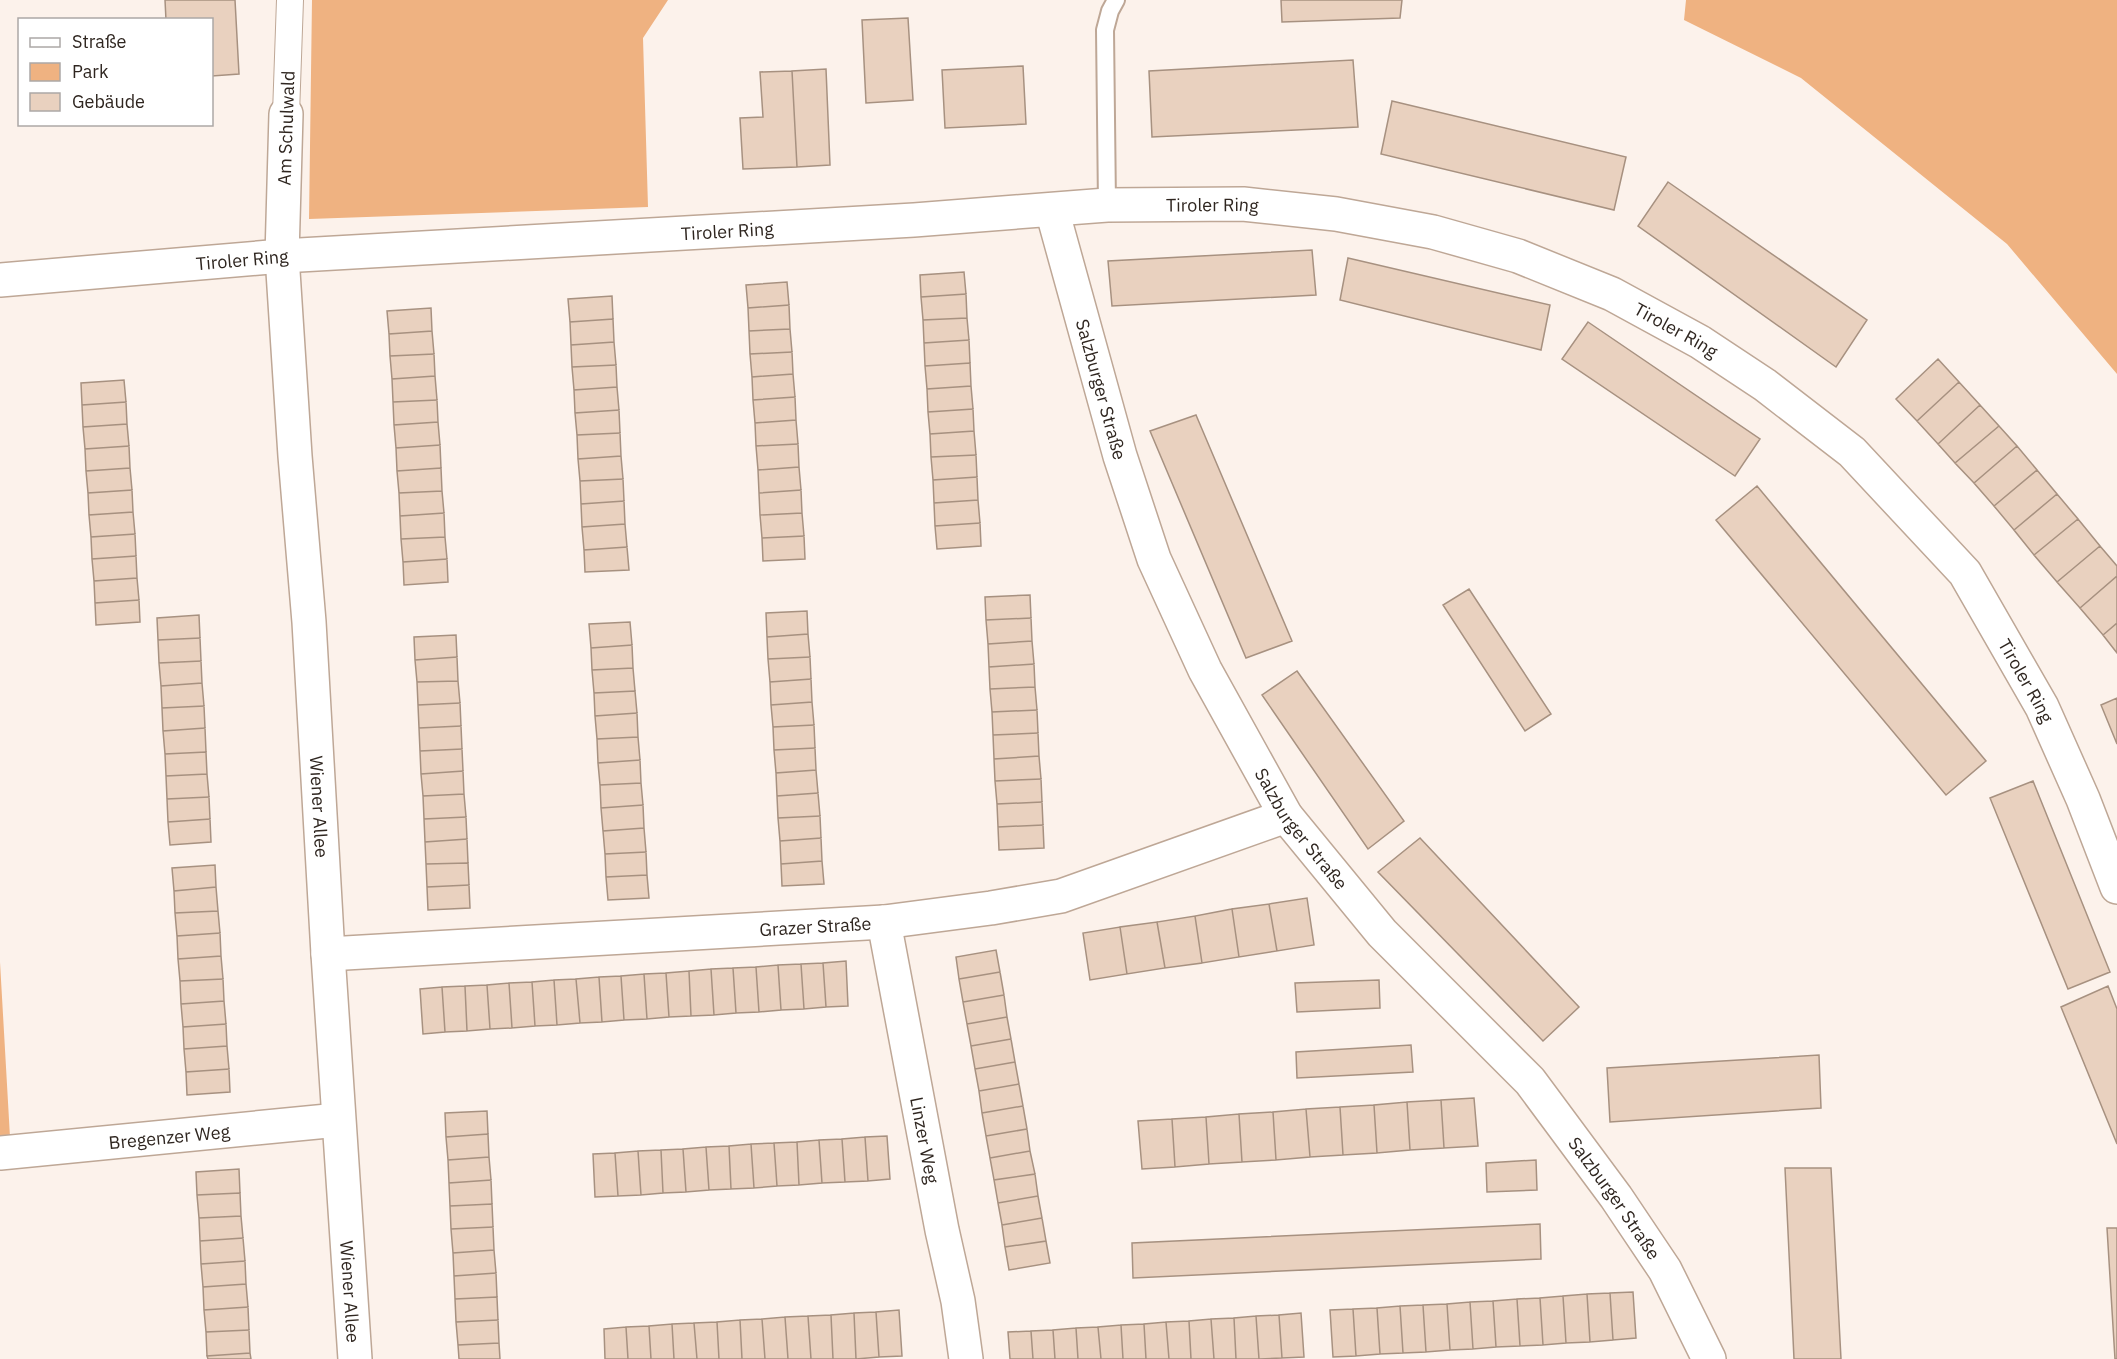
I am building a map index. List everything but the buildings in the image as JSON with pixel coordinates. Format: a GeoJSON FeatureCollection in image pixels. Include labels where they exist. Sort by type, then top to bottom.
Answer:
{"type":"FeatureCollection","features":[{"type":"Feature","properties":{"kind":"street","name":"Am Schulwald"},"geometry":{"type":"LineString","coordinates":[[282,256],[290,0]]}},
{"type":"Feature","properties":{"kind":"street","name":"Tiroler Ring"},"geometry":{"type":"LineString","coordinates":[[0,280],[282,256],[914,220],[1107,205],[1243,204],[1336,214],[1443,235],[1518,256],[1612,294],[1700,342],[1756,379],[1852,452],[1965,573],[2042,707],[2083,799],[2117,887]]}},
{"type":"Feature","properties":{"kind":"street","name":"Salzburger Straße"},"geometry":{"type":"LineString","coordinates":[[1052,210],[1120,456],[1154,559],[1204,670],[1286,816],[1382,933],[1530,1081],[1616,1197],[1665,1270],[1709,1359]]}},
{"type":"Feature","properties":{"kind":"street","name":"Wiener Allee"},"geometry":{"type":"LineString","coordinates":[[282,256],[309,622],[355,1359]]}},
{"type":"Feature","properties":{"kind":"street","name":"Grazer Straße"},"geometry":{"type":"LineString","coordinates":[[328,954],[884,922],[991,908],[1061,896],[1286,816]]}},
{"type":"Feature","properties":{"kind":"street","name":"Linzer Weg"},"geometry":{"type":"LineString","coordinates":[[884,922],[942,1230],[958,1301],[966,1359]]}},
{"type":"Feature","properties":{"kind":"street","name":"Bregenzer Weg"},"geometry":{"type":"LineString","coordinates":[[0,1153],[339,1120]]}},
{"type":"Feature","properties":{"kind":"lane"},"geometry":{"type":"LineString","coordinates":[[1107,205],[1106,30],[1110,11],[1116,0]]}},
{"type":"Feature","properties":{"kind":"green space"},"geometry":{"type":"Polygon","coordinates":[[[312,0],[668,0],[643,38],[648,207],[309,219],[312,0]]]}},
{"type":"Feature","properties":{"kind":"green space"},"geometry":{"type":"Polygon","coordinates":[[[1686,0],[2117,0],[2117,374],[2007,244],[1801,78],[1684,20],[1686,0]]]}},
{"type":"Feature","properties":{"kind":"green space"},"geometry":{"type":"Polygon","coordinates":[[[0,962],[10,1137],[0,1138],[0,962]]]}}]}
